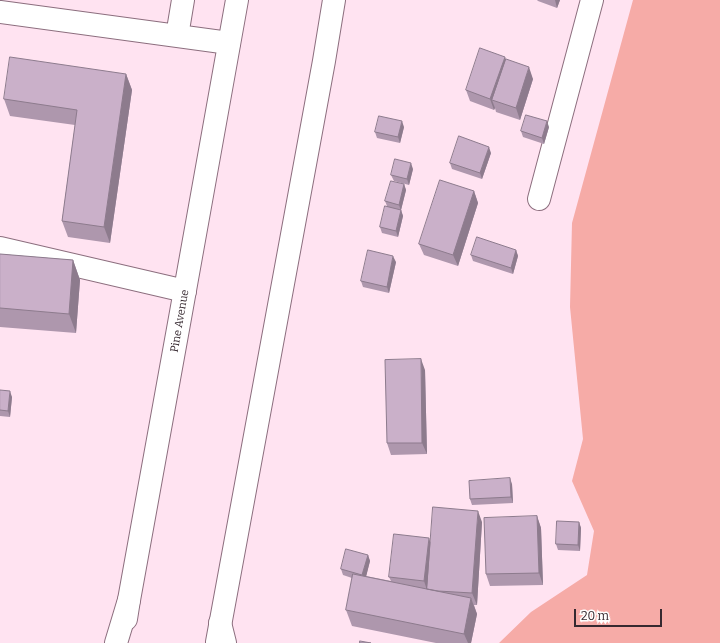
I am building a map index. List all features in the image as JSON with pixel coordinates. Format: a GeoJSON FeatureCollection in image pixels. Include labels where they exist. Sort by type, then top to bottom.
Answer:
{"type":"FeatureCollection","features":[{"type":"Feature","properties":{"kind":"main road"},"geometry":{"type":"LineString","coordinates":[[177,36],[183,0]]}},
{"type":"Feature","properties":{"kind":"main road","name":"Pine Avenue"},"geometry":{"type":"LineString","coordinates":[[123,643],[128,600],[237,0]]}},
{"type":"Feature","properties":{"kind":"main road"},"geometry":{"type":"LineString","coordinates":[[221,636],[334,0]]}},
{"type":"Feature","properties":{"kind":"main road"},"geometry":{"type":"LineString","coordinates":[[539,199],[592,0]]}},
{"type":"Feature","properties":{"kind":"main road"},"geometry":{"type":"LineString","coordinates":[[0,12],[230,43]]}},
{"type":"Feature","properties":{"kind":"main road"},"geometry":{"type":"LineString","coordinates":[[0,248],[185,290]]}},
{"type":"Feature","properties":{"kind":"main road"},"geometry":{"type":"LineString","coordinates":[[116,643],[128,600]]}},
{"type":"Feature","properties":{"kind":"shaded area"},"geometry":{"type":"Polygon","coordinates":[[[633,0],[720,0],[720,643],[499,643],[531,612],[587,575],[594,531],[572,481],[583,439],[570,307],[572,223],[633,0]]]}},
{"type":"Feature","properties":{"kind":"building"},"geometry":{"type":"Polygon","coordinates":[[[480,48],[505,57],[490,99],[466,90],[480,48]]]}},
{"type":"Feature","properties":{"kind":"building"},"geometry":{"type":"Polygon","coordinates":[[[10,57],[126,74],[104,227],[62,221],[77,110],[4,99],[10,57]]]}},
{"type":"Feature","properties":{"kind":"building"},"geometry":{"type":"Polygon","coordinates":[[[506,59],[529,67],[516,108],[492,100],[506,59]]]}},
{"type":"Feature","properties":{"kind":"building"},"geometry":{"type":"Polygon","coordinates":[[[526,115],[547,121],[542,138],[521,131],[526,115]]]}},
{"type":"Feature","properties":{"kind":"building"},"geometry":{"type":"Polygon","coordinates":[[[379,116],[402,121],[398,137],[375,132],[379,116]]]}},
{"type":"Feature","properties":{"kind":"building"},"geometry":{"type":"Polygon","coordinates":[[[459,136],[489,147],[480,173],[450,163],[459,136]]]}},
{"type":"Feature","properties":{"kind":"building"},"geometry":{"type":"Polygon","coordinates":[[[395,159],[411,163],[407,179],[391,175],[395,159]]]}},
{"type":"Feature","properties":{"kind":"building"},"geometry":{"type":"Polygon","coordinates":[[[440,180],[474,191],[453,255],[419,244],[440,180]]]}},
{"type":"Feature","properties":{"kind":"building"},"geometry":{"type":"Polygon","coordinates":[[[391,181],[404,184],[399,205],[385,201],[391,181]]]}},
{"type":"Feature","properties":{"kind":"building"},"geometry":{"type":"Polygon","coordinates":[[[385,206],[401,210],[396,231],[380,227],[385,206]]]}},
{"type":"Feature","properties":{"kind":"building"},"geometry":{"type":"Polygon","coordinates":[[[477,237],[516,250],[511,268],[471,255],[477,237]]]}},
{"type":"Feature","properties":{"kind":"building"},"geometry":{"type":"Polygon","coordinates":[[[368,250],[393,256],[387,287],[361,281],[368,250]]]}},
{"type":"Feature","properties":{"kind":"building"},"geometry":{"type":"Polygon","coordinates":[[[0,254],[73,260],[69,314],[0,308],[0,254]]]}},
{"type":"Feature","properties":{"kind":"building"},"geometry":{"type":"Polygon","coordinates":[[[421,359],[422,443],[387,443],[385,360],[421,359]]]}},
{"type":"Feature","properties":{"kind":"building"},"geometry":{"type":"Polygon","coordinates":[[[0,390],[10,391],[8,411],[0,410],[0,390]]]}},
{"type":"Feature","properties":{"kind":"building"},"geometry":{"type":"Polygon","coordinates":[[[510,478],[511,497],[470,499],[469,481],[510,478]]]}},
{"type":"Feature","properties":{"kind":"building"},"geometry":{"type":"Polygon","coordinates":[[[433,507],[478,511],[472,593],[427,589],[433,507]]]}},
{"type":"Feature","properties":{"kind":"building"},"geometry":{"type":"Polygon","coordinates":[[[537,516],[539,573],[486,574],[484,518],[537,516]]]}},
{"type":"Feature","properties":{"kind":"building"},"geometry":{"type":"Polygon","coordinates":[[[557,521],[579,522],[578,545],[556,544],[557,521]]]}},
{"type":"Feature","properties":{"kind":"building"},"geometry":{"type":"Polygon","coordinates":[[[394,534],[429,538],[424,581],[389,577],[394,534]]]}},
{"type":"Feature","properties":{"kind":"building"},"geometry":{"type":"Polygon","coordinates":[[[346,549],[368,555],[362,575],[341,569],[346,549]]]}},
{"type":"Feature","properties":{"kind":"building"},"geometry":{"type":"Polygon","coordinates":[[[353,574],[471,598],[464,634],[346,610],[353,574]]]}},
{"type":"Feature","properties":{"kind":"building"},"geometry":{"type":"Polygon","coordinates":[[[360,641],[371,643],[360,643],[360,641]]]}}]}
